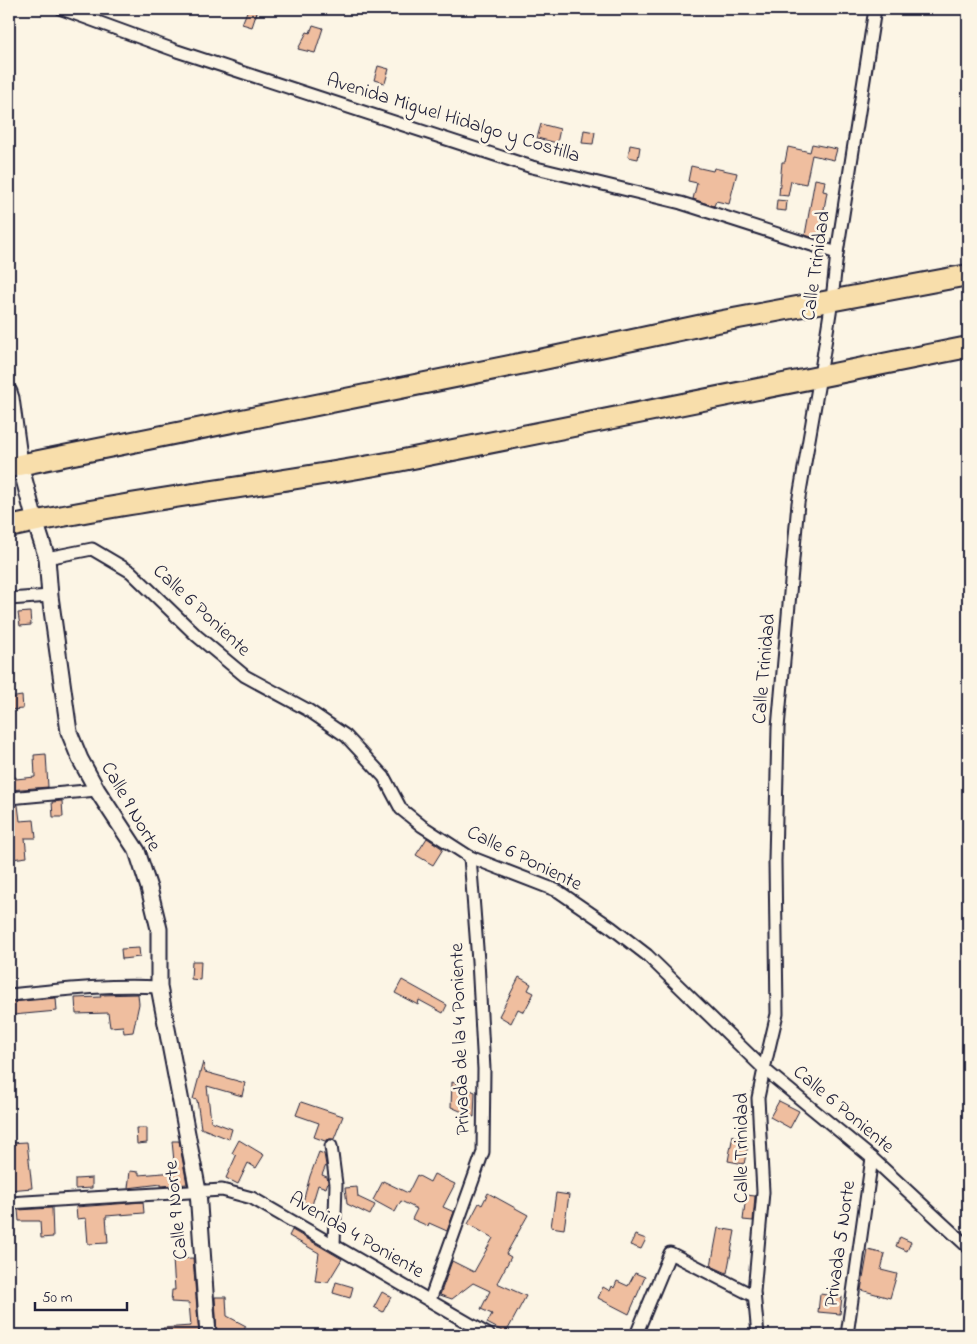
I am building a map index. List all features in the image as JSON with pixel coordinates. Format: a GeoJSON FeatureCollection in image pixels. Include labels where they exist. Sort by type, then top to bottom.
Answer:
{"type":"FeatureCollection","features":[{"type":"Feature","properties":{"kind":"highway"},"geometry":{"type":"LineString","coordinates":[[14,466],[832,300],[968,275]]}},
{"type":"Feature","properties":{"kind":"highway"},"geometry":{"type":"LineString","coordinates":[[9,527],[321,475],[968,347]]}},
{"type":"Feature","properties":{"kind":"street","name":"Avenida Miguel Hidalgo y Costilla"},"geometry":{"type":"LineString","coordinates":[[62,9],[177,51],[532,167],[681,203],[837,254]]}},
{"type":"Feature","properties":{"kind":"street","name":"Calle Trinidad"},"geometry":{"type":"LineString","coordinates":[[758,1335],[754,1296],[763,1192],[758,1098],[777,1014],[774,861],[778,728],[798,503],[832,300],[837,254],[875,9]]}},
{"type":"Feature","properties":{"kind":"street","name":"Calle 9 Norte"},"geometry":{"type":"LineString","coordinates":[[10,396],[14,466],[47,558],[50,596],[69,732],[80,759],[97,790],[137,851],[149,888],[159,929],[159,987],[198,1191],[208,1335]]}},
{"type":"Feature","properties":{"kind":"street","name":"Calle 6 Poniente"},"geometry":{"type":"LineString","coordinates":[[47,558],[92,549],[131,572],[198,636],[244,676],[308,710],[346,736],[384,777],[401,808],[422,826],[470,857],[558,892],[612,928],[646,955],[764,1069],[872,1158],[968,1247]]}},
{"type":"Feature","properties":{"kind":"street"},"geometry":{"type":"LineString","coordinates":[[9,599],[50,596]]}},
{"type":"Feature","properties":{"kind":"street"},"geometry":{"type":"LineString","coordinates":[[9,798],[97,790]]}},
{"type":"Feature","properties":{"kind":"street","name":"Privada de la 4 Poniente"},"geometry":{"type":"LineString","coordinates":[[430,1300],[483,1152],[484,1069],[470,857]]}},
{"type":"Feature","properties":{"kind":"street"},"geometry":{"type":"LineString","coordinates":[[9,995],[132,985],[159,987]]}},
{"type":"Feature","properties":{"kind":"street"},"geometry":{"type":"LineString","coordinates":[[331,1146],[336,1184],[334,1245]]}},
{"type":"Feature","properties":{"kind":"street","name":"Privada 5 Norte"},"geometry":{"type":"LineString","coordinates":[[846,1335],[872,1158]]}},
{"type":"Feature","properties":{"kind":"street","name":"Avenida 4 Poniente"},"geometry":{"type":"LineString","coordinates":[[9,1203],[222,1190],[252,1198],[489,1335]]}},
{"type":"Feature","properties":{"kind":"street"},"geometry":{"type":"LineString","coordinates":[[636,1335],[670,1253],[754,1296]]}},
{"type":"Feature","properties":{"kind":"building"},"geometry":{"type":"Polygon","coordinates":[[[248,9],[258,9],[252,27],[242,24],[248,9]]]}},
{"type":"Feature","properties":{"kind":"building"},"geometry":{"type":"Polygon","coordinates":[[[313,25],[323,28],[315,53],[298,49],[307,32],[310,33],[313,25]]]}},
{"type":"Feature","properties":{"kind":"building"},"geometry":{"type":"Polygon","coordinates":[[[378,66],[389,69],[385,83],[374,80],[378,66]]]}},
{"type":"Feature","properties":{"kind":"building"},"geometry":{"type":"Polygon","coordinates":[[[541,124],[560,129],[557,143],[537,138],[541,124]]]}},
{"type":"Feature","properties":{"kind":"building"},"geometry":{"type":"Polygon","coordinates":[[[584,130],[595,132],[593,144],[582,143],[584,130]]]}},
{"type":"Feature","properties":{"kind":"building"},"geometry":{"type":"Polygon","coordinates":[[[812,144],[837,149],[834,160],[812,155],[806,184],[791,181],[788,196],[779,195],[782,162],[785,162],[788,147],[810,152],[812,144]]]}},
{"type":"Feature","properties":{"kind":"building"},"geometry":{"type":"Polygon","coordinates":[[[630,145],[640,147],[638,159],[628,157],[630,145]]]}},
{"type":"Feature","properties":{"kind":"building"},"geometry":{"type":"Polygon","coordinates":[[[691,166],[713,171],[714,168],[737,173],[729,204],[716,201],[714,206],[693,199],[697,183],[688,181],[691,166]]]}},
{"type":"Feature","properties":{"kind":"building"},"geometry":{"type":"Polygon","coordinates":[[[815,179],[825,181],[823,191],[827,192],[821,226],[824,226],[821,240],[805,235],[815,179]]]}},
{"type":"Feature","properties":{"kind":"building"},"geometry":{"type":"Polygon","coordinates":[[[777,200],[787,201],[786,211],[776,210],[777,200]]]}},
{"type":"Feature","properties":{"kind":"building"},"geometry":{"type":"Polygon","coordinates":[[[30,612],[31,625],[20,626],[18,613],[30,612]]]}},
{"type":"Feature","properties":{"kind":"building"},"geometry":{"type":"Polygon","coordinates":[[[22,696],[23,709],[9,710],[9,698],[22,696]]]}},
{"type":"Feature","properties":{"kind":"building"},"geometry":{"type":"Polygon","coordinates":[[[46,754],[48,787],[9,790],[9,777],[16,777],[16,779],[35,777],[34,755],[46,754]]]}},
{"type":"Feature","properties":{"kind":"building"},"geometry":{"type":"Polygon","coordinates":[[[62,801],[63,817],[53,817],[52,802],[62,801]]]}},
{"type":"Feature","properties":{"kind":"building"},"geometry":{"type":"Polygon","coordinates":[[[9,805],[18,805],[20,821],[34,820],[36,838],[25,838],[27,857],[12,859],[9,805]]]}},
{"type":"Feature","properties":{"kind":"building"},"geometry":{"type":"Polygon","coordinates":[[[427,838],[443,849],[433,865],[416,855],[427,838]]]}},
{"type":"Feature","properties":{"kind":"building"},"geometry":{"type":"Polygon","coordinates":[[[139,948],[140,957],[122,959],[121,949],[139,948]]]}},
{"type":"Feature","properties":{"kind":"building"},"geometry":{"type":"Polygon","coordinates":[[[192,961],[201,961],[200,980],[191,979],[192,961]]]}},
{"type":"Feature","properties":{"kind":"building"},"geometry":{"type":"Polygon","coordinates":[[[519,977],[531,984],[528,990],[534,993],[524,1012],[518,1009],[511,1023],[499,1016],[519,977]]]}},
{"type":"Feature","properties":{"kind":"building"},"geometry":{"type":"Polygon","coordinates":[[[402,980],[447,1005],[443,1013],[419,1000],[418,1005],[395,993],[402,980]]]}},
{"type":"Feature","properties":{"kind":"building"},"geometry":{"type":"Polygon","coordinates":[[[138,994],[139,1004],[133,1032],[124,1033],[123,1026],[110,1027],[108,1013],[76,1014],[75,998],[138,994]]]}},
{"type":"Feature","properties":{"kind":"building"},"geometry":{"type":"Polygon","coordinates":[[[56,998],[57,1011],[13,1015],[12,1002],[56,998]]]}},
{"type":"Feature","properties":{"kind":"building"},"geometry":{"type":"Polygon","coordinates":[[[203,1062],[205,1072],[245,1083],[242,1096],[207,1086],[211,1121],[232,1129],[229,1139],[201,1128],[197,1100],[193,1099],[203,1062]]]}},
{"type":"Feature","properties":{"kind":"building"},"geometry":{"type":"Polygon","coordinates":[[[452,1082],[475,1092],[474,1117],[451,1107],[452,1082]]]}},
{"type":"Feature","properties":{"kind":"building"},"geometry":{"type":"Polygon","coordinates":[[[779,1101],[799,1111],[790,1128],[770,1117],[779,1101]]]}},
{"type":"Feature","properties":{"kind":"building"},"geometry":{"type":"Polygon","coordinates":[[[301,1102],[343,1116],[334,1139],[325,1141],[314,1137],[319,1123],[296,1115],[301,1102]]]}},
{"type":"Feature","properties":{"kind":"building"},"geometry":{"type":"Polygon","coordinates":[[[136,1128],[147,1128],[147,1143],[137,1144],[136,1128]]]}},
{"type":"Feature","properties":{"kind":"building"},"geometry":{"type":"Polygon","coordinates":[[[733,1135],[748,1145],[744,1164],[728,1161],[733,1135]]]}},
{"type":"Feature","properties":{"kind":"building"},"geometry":{"type":"Polygon","coordinates":[[[239,1140],[264,1155],[256,1168],[248,1163],[238,1184],[226,1178],[236,1156],[232,1153],[239,1140]]]}},
{"type":"Feature","properties":{"kind":"building"},"geometry":{"type":"Polygon","coordinates":[[[172,1141],[179,1141],[187,1184],[161,1186],[161,1184],[128,1188],[130,1171],[139,1172],[139,1175],[175,1172],[172,1141]]]}},
{"type":"Feature","properties":{"kind":"building"},"geometry":{"type":"Polygon","coordinates":[[[27,1142],[32,1188],[9,1190],[9,1143],[27,1142]]]}},
{"type":"Feature","properties":{"kind":"building"},"geometry":{"type":"Polygon","coordinates":[[[319,1152],[324,1154],[326,1165],[322,1175],[327,1177],[328,1182],[326,1188],[318,1185],[312,1205],[303,1202],[319,1152]]]}},
{"type":"Feature","properties":{"kind":"building"},"geometry":{"type":"Polygon","coordinates":[[[434,1174],[455,1184],[443,1207],[454,1212],[447,1231],[429,1223],[428,1226],[412,1219],[417,1209],[401,1201],[395,1212],[373,1200],[383,1181],[408,1193],[417,1175],[430,1182],[434,1174]]]}},
{"type":"Feature","properties":{"kind":"building"},"geometry":{"type":"Polygon","coordinates":[[[92,1178],[92,1188],[75,1189],[75,1179],[92,1178]]]}},
{"type":"Feature","properties":{"kind":"building"},"geometry":{"type":"Polygon","coordinates":[[[357,1187],[358,1197],[375,1205],[370,1215],[347,1204],[345,1188],[357,1187]]]}},
{"type":"Feature","properties":{"kind":"building"},"geometry":{"type":"Polygon","coordinates":[[[488,1193],[528,1215],[506,1254],[511,1257],[497,1283],[526,1296],[506,1333],[487,1323],[492,1314],[481,1309],[490,1291],[473,1283],[452,1299],[440,1295],[452,1261],[474,1272],[493,1238],[468,1224],[479,1203],[482,1205],[488,1193]]]}},
{"type":"Feature","properties":{"kind":"building"},"geometry":{"type":"Polygon","coordinates":[[[556,1193],[569,1195],[564,1229],[551,1227],[556,1193]]]}},
{"type":"Feature","properties":{"kind":"building"},"geometry":{"type":"Polygon","coordinates":[[[746,1195],[755,1196],[753,1221],[743,1220],[746,1195]]]}},
{"type":"Feature","properties":{"kind":"building"},"geometry":{"type":"Polygon","coordinates":[[[143,1202],[144,1213],[106,1216],[108,1243],[88,1244],[86,1218],[77,1219],[76,1207],[143,1202]]]}},
{"type":"Feature","properties":{"kind":"building"},"geometry":{"type":"Polygon","coordinates":[[[52,1208],[53,1237],[41,1238],[40,1221],[19,1221],[18,1210],[52,1208]]]}},
{"type":"Feature","properties":{"kind":"building"},"geometry":{"type":"Polygon","coordinates":[[[718,1228],[735,1231],[727,1273],[711,1266],[718,1228]]]}},
{"type":"Feature","properties":{"kind":"building"},"geometry":{"type":"Polygon","coordinates":[[[292,1230],[342,1259],[328,1282],[315,1281],[319,1253],[289,1236],[292,1230]]]}},
{"type":"Feature","properties":{"kind":"building"},"geometry":{"type":"Polygon","coordinates":[[[635,1235],[646,1239],[641,1249],[630,1245],[635,1235]]]}},
{"type":"Feature","properties":{"kind":"building"},"geometry":{"type":"Polygon","coordinates":[[[900,1237],[911,1242],[907,1251],[896,1246],[900,1237]]]}},
{"type":"Feature","properties":{"kind":"building"},"geometry":{"type":"Polygon","coordinates":[[[868,1250],[885,1254],[881,1270],[897,1274],[890,1298],[861,1290],[868,1250]]]}},
{"type":"Feature","properties":{"kind":"building"},"geometry":{"type":"Polygon","coordinates":[[[193,1258],[199,1335],[163,1335],[163,1328],[191,1326],[189,1303],[171,1302],[172,1290],[175,1290],[173,1259],[193,1258]]]}},
{"type":"Feature","properties":{"kind":"building"},"geometry":{"type":"Polygon","coordinates":[[[635,1273],[645,1277],[629,1314],[598,1298],[603,1287],[610,1291],[612,1286],[614,1288],[617,1281],[628,1286],[635,1273]]]}},
{"type":"Feature","properties":{"kind":"building"},"geometry":{"type":"Polygon","coordinates":[[[336,1282],[353,1287],[350,1298],[333,1293],[336,1282]]]}},
{"type":"Feature","properties":{"kind":"building"},"geometry":{"type":"Polygon","coordinates":[[[382,1292],[391,1297],[383,1312],[374,1307],[382,1292]]]}},
{"type":"Feature","properties":{"kind":"building"},"geometry":{"type":"Polygon","coordinates":[[[820,1294],[842,1297],[840,1314],[818,1312],[820,1294]]]}},
{"type":"Feature","properties":{"kind":"building"},"geometry":{"type":"Polygon","coordinates":[[[215,1297],[226,1297],[227,1316],[246,1326],[241,1335],[217,1335],[215,1297]]]}}]}
